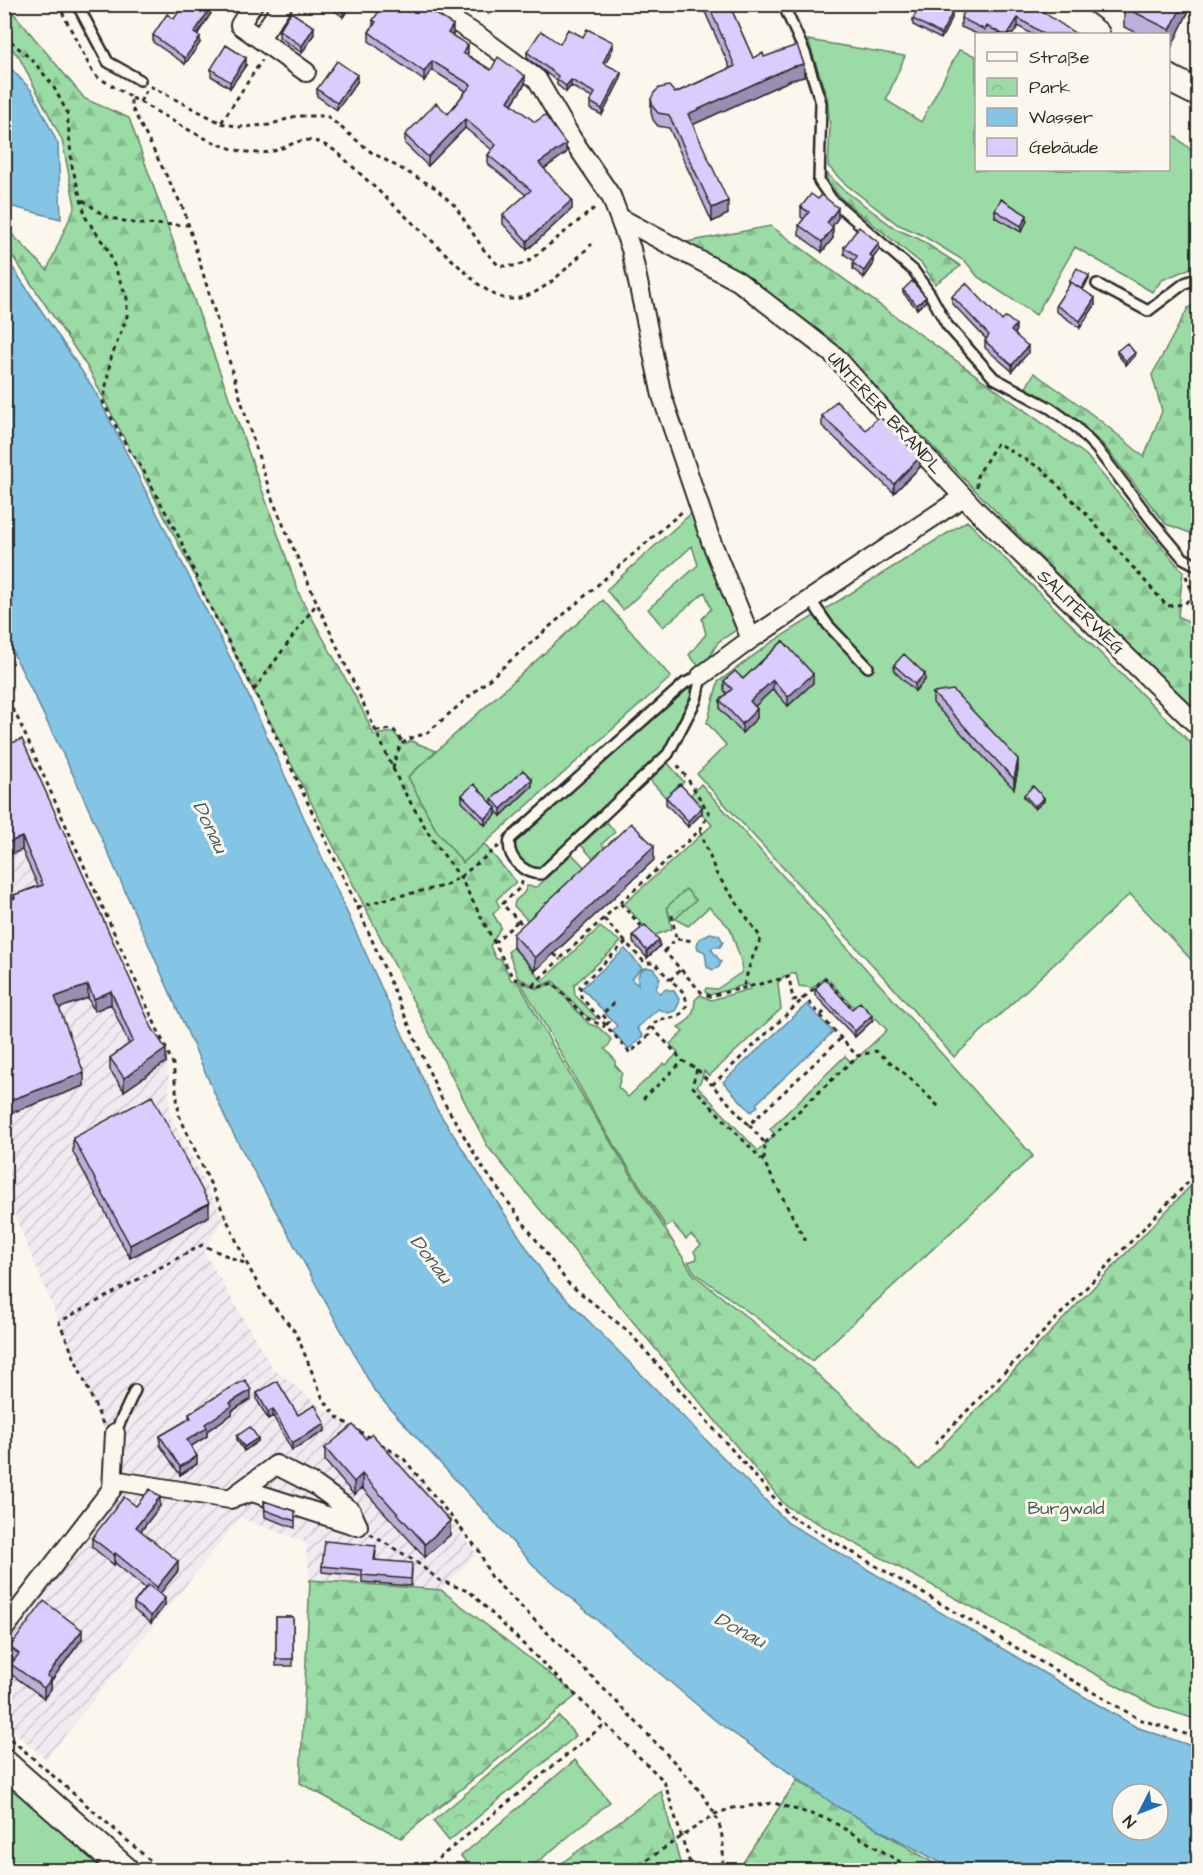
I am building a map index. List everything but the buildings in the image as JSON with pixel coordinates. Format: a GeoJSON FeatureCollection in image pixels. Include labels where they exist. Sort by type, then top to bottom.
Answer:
{"type":"FeatureCollection","features":[{"type":"Feature","properties":{"kind":"main road"},"geometry":{"type":"LineString","coordinates":[[1055,4],[1095,33]]}},
{"type":"Feature","properties":{"kind":"main road"},"geometry":{"type":"LineString","coordinates":[[1170,79],[1198,93]]}},
{"type":"Feature","properties":{"kind":"main road"},"geometry":{"type":"LineString","coordinates":[[4,1762],[125,1870]]}},
{"type":"Feature","properties":{"kind":"street"},"geometry":{"type":"LineString","coordinates":[[253,4],[240,25],[306,72]]}},
{"type":"Feature","properties":{"kind":"street"},"geometry":{"type":"LineString","coordinates":[[265,42],[283,4]]}},
{"type":"Feature","properties":{"kind":"street"},"geometry":{"type":"LineString","coordinates":[[427,4],[480,37],[537,80],[572,139],[611,196],[631,249],[662,396],[711,541],[751,639]]}},
{"type":"Feature","properties":{"kind":"street","name":"UNTERER BRANDL"},"geometry":{"type":"LineString","coordinates":[[620,218],[738,281],[835,356],[963,497]]}},
{"type":"Feature","properties":{"kind":"street"},"geometry":{"type":"LineString","coordinates":[[701,676],[751,639],[963,497]]}},
{"type":"Feature","properties":{"kind":"street","name":"SALITERWEG"},"geometry":{"type":"LineString","coordinates":[[963,497],[1198,726]]}},
{"type":"Feature","properties":{"kind":"street"},"geometry":{"type":"LineString","coordinates":[[4,1629],[112,1489],[115,1442]]}},
{"type":"Feature","properties":{"kind":"street"},"geometry":{"type":"LineString","coordinates":[[230,1498],[276,1465],[315,1485],[351,1511],[357,1526]]}},
{"type":"Feature","properties":{"kind":"street"},"geometry":{"type":"LineString","coordinates":[[113,1480],[230,1498],[252,1492],[357,1526]]}},
{"type":"Feature","properties":{"kind":"lane"},"geometry":{"type":"LineString","coordinates":[[77,4],[108,62],[140,80]]}},
{"type":"Feature","properties":{"kind":"lane"},"geometry":{"type":"LineString","coordinates":[[783,4],[805,53],[821,103],[819,181],[832,200],[914,271],[947,325],[994,378],[1050,408],[1075,426],[1097,449],[1184,558],[1198,566]]}},
{"type":"Feature","properties":{"kind":"lane"},"geometry":{"type":"LineString","coordinates":[[1097,284],[1148,311],[1185,284],[1198,279]]}},
{"type":"Feature","properties":{"kind":"lane"},"geometry":{"type":"LineString","coordinates":[[810,599],[828,625],[868,667]]}},
{"type":"Feature","properties":{"kind":"lane"},"geometry":{"type":"LineString","coordinates":[[701,676],[696,700],[668,754],[541,874],[532,874],[523,868],[508,848],[510,839],[685,683],[701,676]]}},
{"type":"Feature","properties":{"kind":"lane"},"geometry":{"type":"LineString","coordinates":[[115,1442],[135,1390]]}},
{"type":"Feature","properties":{"kind":"path"},"geometry":{"type":"LineString","coordinates":[[58,4],[94,75],[221,146],[242,152],[262,153],[304,140],[325,143],[478,284],[492,294],[504,298],[521,298],[532,295],[592,244]]}},
{"type":"Feature","properties":{"kind":"path"},"geometry":{"type":"LineString","coordinates":[[4,35],[33,61],[52,84],[67,112],[72,166],[86,218],[108,250],[127,298],[127,316],[111,358],[103,402],[180,539],[205,597],[254,690],[358,908],[439,1094],[483,1168],[568,1283],[629,1332],[790,1516],[1139,1719],[1198,1738]]}},
{"type":"Feature","properties":{"kind":"path"},"geometry":{"type":"LineString","coordinates":[[221,123],[265,42]]}},
{"type":"Feature","properties":{"kind":"path"},"geometry":{"type":"LineString","coordinates":[[140,102],[149,85],[221,123],[240,127],[269,124],[296,116],[327,116],[370,152],[434,187],[455,206],[484,250],[499,266],[517,266],[529,261],[611,196]]}},
{"type":"Feature","properties":{"kind":"path"},"geometry":{"type":"LineString","coordinates":[[131,97],[131,105],[184,210],[270,491],[317,603],[393,770],[432,839],[460,877],[513,978],[537,988],[553,982],[586,1018],[605,1026]]}},
{"type":"Feature","properties":{"kind":"path"},"geometry":{"type":"LineString","coordinates":[[81,199],[105,217],[138,224],[189,225]]}},
{"type":"Feature","properties":{"kind":"path"},"geometry":{"type":"LineString","coordinates":[[978,513],[977,476],[997,443],[1042,469],[1086,514],[1167,606],[1185,604],[1193,594],[1180,562],[1184,558]]}},
{"type":"Feature","properties":{"kind":"path"},"geometry":{"type":"LineString","coordinates":[[393,770],[397,751],[404,742],[411,737],[426,734],[697,499]]}},
{"type":"Feature","properties":{"kind":"path"},"geometry":{"type":"LineString","coordinates":[[254,690],[317,603]]}},
{"type":"Feature","properties":{"kind":"path"},"geometry":{"type":"LineString","coordinates":[[4,693],[29,742],[173,1064],[179,1115],[247,1264],[262,1292],[296,1334],[323,1399],[337,1417],[404,1459],[480,1552],[490,1576],[687,1776],[715,1814],[721,1830],[722,1870]]}},
{"type":"Feature","properties":{"kind":"path"},"geometry":{"type":"LineString","coordinates":[[376,731],[393,729],[404,742]]}},
{"type":"Feature","properties":{"kind":"path"},"geometry":{"type":"LineString","coordinates":[[532,985],[700,830],[709,813],[689,781],[668,754]]}},
{"type":"Feature","properties":{"kind":"path"},"geometry":{"type":"LineString","coordinates":[[700,830],[716,873],[761,938],[743,988]]}},
{"type":"Feature","properties":{"kind":"path"},"geometry":{"type":"LineString","coordinates":[[358,908],[381,900],[444,886],[460,877],[510,839]]}},
{"type":"Feature","properties":{"kind":"path"},"geometry":{"type":"LineString","coordinates":[[523,868],[521,887],[502,904],[530,932]]}},
{"type":"Feature","properties":{"kind":"path"},"geometry":{"type":"LineString","coordinates":[[620,903],[649,934]]}},
{"type":"Feature","properties":{"kind":"path"},"geometry":{"type":"LineString","coordinates":[[672,915],[676,939]]}},
{"type":"Feature","properties":{"kind":"path"},"geometry":{"type":"LineString","coordinates":[[604,919],[627,942],[645,963],[655,963],[686,997],[687,1004],[677,1017],[669,1020],[659,1019],[648,1030],[649,1035],[630,1053],[581,997],[580,986],[627,942]]}},
{"type":"Feature","properties":{"kind":"path"},"geometry":{"type":"LineString","coordinates":[[494,943],[518,921]]}},
{"type":"Feature","properties":{"kind":"path"},"geometry":{"type":"LineString","coordinates":[[676,939],[694,941]]}},
{"type":"Feature","properties":{"kind":"path"},"geometry":{"type":"LineString","coordinates":[[664,951],[676,939]]}},
{"type":"Feature","properties":{"kind":"path"},"geometry":{"type":"LineString","coordinates":[[657,943],[702,993],[710,996],[789,977],[793,999],[805,998]]}},
{"type":"Feature","properties":{"kind":"path"},"geometry":{"type":"LineString","coordinates":[[554,954],[560,960]]}},
{"type":"Feature","properties":{"kind":"path"},"geometry":{"type":"LineString","coordinates":[[670,980],[681,969]]}},
{"type":"Feature","properties":{"kind":"path"},"geometry":{"type":"LineString","coordinates":[[712,1085],[825,978],[839,998],[855,1012]]}},
{"type":"Feature","properties":{"kind":"path"},"geometry":{"type":"LineString","coordinates":[[805,998],[857,1056]]}},
{"type":"Feature","properties":{"kind":"path"},"geometry":{"type":"LineString","coordinates":[[605,1026],[609,1022],[602,1014],[614,1004]]}},
{"type":"Feature","properties":{"kind":"path"},"geometry":{"type":"LineString","coordinates":[[821,1015],[833,1004]]}},
{"type":"Feature","properties":{"kind":"path"},"geometry":{"type":"LineString","coordinates":[[652,1028],[683,1061],[697,1069],[765,1143]]}},
{"type":"Feature","properties":{"kind":"path"},"geometry":{"type":"LineString","coordinates":[[748,1125],[840,1039]]}},
{"type":"Feature","properties":{"kind":"path"},"geometry":{"type":"LineString","coordinates":[[764,1162],[765,1143],[857,1056],[876,1051],[909,1077],[941,1109]]}},
{"type":"Feature","properties":{"kind":"path"},"geometry":{"type":"LineString","coordinates":[[643,1099],[683,1061]]}},
{"type":"Feature","properties":{"kind":"path"},"geometry":{"type":"LineString","coordinates":[[697,1069],[692,1086],[764,1162],[806,1242]]}},
{"type":"Feature","properties":{"kind":"path"},"geometry":{"type":"LineString","coordinates":[[935,1444],[1198,1172]]}},
{"type":"Feature","properties":{"kind":"path"},"geometry":{"type":"LineString","coordinates":[[115,1442],[59,1322],[202,1245],[247,1264]]}},
{"type":"Feature","properties":{"kind":"path"},"geometry":{"type":"LineString","coordinates":[[357,1526],[415,1561],[439,1580],[470,1592],[664,1781],[692,1870]]}},
{"type":"Feature","properties":{"kind":"path"},"geometry":{"type":"LineString","coordinates":[[424,1870],[604,1724]]}},
{"type":"Feature","properties":{"kind":"path"},"geometry":{"type":"LineString","coordinates":[[4,1733],[161,1870]]}},
{"type":"Feature","properties":{"kind":"path"},"geometry":{"type":"LineString","coordinates":[[632,1870],[715,1814],[733,1808],[774,1803],[828,1819],[914,1870]]}},
{"type":"Feature","properties":{"kind":"shaded area"},"geometry":{"type":"Polygon","coordinates":[[[25,744],[168,1062],[170,1115],[223,1218],[204,1252],[272,1367],[322,1408],[399,1456],[477,1554],[441,1590],[310,1580],[305,1542],[240,1518],[46,1759],[5,1724],[4,1610],[111,1473],[111,1447],[5,1192],[4,753],[25,744]]]}},
{"type":"Feature","properties":{"kind":"green space","name":"Burgwald"},"geometry":{"type":"Polygon","coordinates":[[[6,4],[85,99],[129,118],[300,596],[374,735],[394,732],[403,744],[412,741],[436,751],[408,777],[436,830],[463,863],[484,844],[516,882],[496,900],[500,907],[493,914],[501,927],[490,946],[496,959],[501,959],[511,980],[518,981],[550,1041],[600,1125],[693,1274],[813,1370],[919,1470],[1198,1178],[1198,1720],[1154,1706],[786,1506],[488,1147],[88,368],[5,245],[5,227],[47,270],[75,206],[62,140],[19,57],[5,41],[4,5],[6,4]]]}},
{"type":"Feature","properties":{"kind":"green space"},"geometry":{"type":"Polygon","coordinates":[[[808,40],[905,56],[886,100],[921,122],[959,50],[975,56],[975,171],[1170,171],[1170,132],[1198,159],[1198,265],[1162,280],[1152,292],[1075,247],[1036,315],[978,277],[966,262],[922,235],[897,224],[844,183],[828,166],[830,127],[827,97],[808,40]]]}},
{"type":"Feature","properties":{"kind":"green space"},"geometry":{"type":"Polygon","coordinates":[[[825,171],[840,187],[896,229],[919,239],[961,266],[935,284],[922,264],[842,199],[829,185],[825,171]]]}},
{"type":"Feature","properties":{"kind":"green space"},"geometry":{"type":"Polygon","coordinates":[[[771,226],[1086,455],[1183,572],[1178,616],[1198,628],[1198,718],[839,351],[682,243],[771,226]]]}},
{"type":"Feature","properties":{"kind":"green space"},"geometry":{"type":"Polygon","coordinates":[[[1198,302],[1198,536],[1166,524],[1102,443],[1026,388],[1034,373],[1091,413],[1144,457],[1162,411],[1152,375],[1188,308],[1198,302]]]}},
{"type":"Feature","properties":{"kind":"green space"},"geometry":{"type":"Polygon","coordinates":[[[696,509],[741,627],[718,642],[702,670],[689,655],[706,634],[702,619],[711,609],[705,592],[663,627],[648,609],[698,565],[692,546],[623,610],[606,590],[696,509]]]}},
{"type":"Feature","properties":{"kind":"green space"},"geometry":{"type":"Polygon","coordinates":[[[967,521],[1198,750],[1198,967],[1130,894],[954,1057],[697,774],[726,745],[707,723],[718,682],[772,642],[967,521]]]}},
{"type":"Feature","properties":{"kind":"green space"},"geometry":{"type":"Polygon","coordinates":[[[603,600],[671,677],[463,863],[436,830],[408,777],[603,600]]]}},
{"type":"Feature","properties":{"kind":"green space"},"geometry":{"type":"Polygon","coordinates":[[[686,685],[691,689],[692,699],[666,753],[540,870],[528,868],[513,851],[513,841],[686,685]]]}},
{"type":"Feature","properties":{"kind":"green space"},"geometry":{"type":"Polygon","coordinates":[[[668,763],[684,782],[666,798],[650,780],[668,763]]]}},
{"type":"Feature","properties":{"kind":"green space"},"geometry":{"type":"Polygon","coordinates":[[[701,784],[1033,1156],[812,1361],[695,1273],[688,1262],[697,1259],[694,1251],[701,1245],[691,1235],[686,1239],[672,1223],[666,1227],[601,1124],[520,981],[537,989],[552,983],[589,1024],[598,1027],[611,1039],[605,1049],[615,1060],[615,1065],[622,1073],[618,1087],[628,1097],[678,1053],[670,1044],[683,1032],[678,1027],[691,1016],[695,1000],[700,995],[711,1000],[750,989],[748,984],[710,995],[705,992],[706,988],[717,989],[742,972],[741,961],[730,928],[709,907],[688,926],[675,919],[695,900],[667,907],[672,929],[653,936],[624,904],[712,825],[688,798],[701,784]],[[796,973],[784,976],[778,983],[781,1009],[709,1076],[704,1071],[697,1086],[758,1151],[775,1135],[770,1129],[845,1056],[852,1063],[887,1030],[876,1018],[872,1021],[860,1008],[857,1011],[825,976],[813,988],[799,986],[796,973]]]}},
{"type":"Feature","properties":{"kind":"green space"},"geometry":{"type":"Polygon","coordinates":[[[607,822],[615,832],[602,844],[612,855],[600,866],[581,845],[607,822]]]}},
{"type":"Feature","properties":{"kind":"green space"},"geometry":{"type":"Polygon","coordinates":[[[572,854],[591,874],[534,927],[514,906],[515,901],[524,893],[527,886],[537,887],[572,854]]]}},
{"type":"Feature","properties":{"kind":"green space"},"geometry":{"type":"Polygon","coordinates":[[[686,889],[696,900],[671,920],[667,907],[686,889]]]}},
{"type":"Feature","properties":{"kind":"green space"},"geometry":{"type":"Polygon","coordinates":[[[600,927],[621,942],[574,985],[575,995],[597,1018],[594,1020],[586,1016],[553,981],[537,987],[518,978],[508,952],[513,947],[542,981],[600,927]]]}},
{"type":"Feature","properties":{"kind":"green space"},"geometry":{"type":"Polygon","coordinates":[[[310,1580],[441,1590],[577,1695],[401,1838],[300,1783],[310,1580]]]}},
{"type":"Feature","properties":{"kind":"green space"},"geometry":{"type":"Polygon","coordinates":[[[559,1716],[576,1736],[449,1841],[433,1821],[559,1716]]]}},
{"type":"Feature","properties":{"kind":"green space"},"geometry":{"type":"Polygon","coordinates":[[[575,1760],[610,1802],[528,1870],[473,1870],[461,1856],[575,1760]]]}},
{"type":"Feature","properties":{"kind":"green space"},"geometry":{"type":"Polygon","coordinates":[[[4,1780],[107,1870],[5,1870],[5,1853],[8,1842],[5,1841],[4,1780]]]}},
{"type":"Feature","properties":{"kind":"green space"},"geometry":{"type":"Polygon","coordinates":[[[797,1780],[945,1870],[738,1870],[797,1780]]]}},
{"type":"Feature","properties":{"kind":"green space"},"geometry":{"type":"Polygon","coordinates":[[[661,1791],[682,1870],[552,1870],[661,1791]]]}},
{"type":"Feature","properties":{"kind":"water"},"geometry":{"type":"Polygon","coordinates":[[[5,62],[32,91],[58,144],[61,219],[5,205],[5,62]]]}},
{"type":"Feature","properties":{"kind":"water","name":"Donau"},"geometry":{"type":"Polygon","coordinates":[[[5,256],[95,391],[240,677],[436,1108],[547,1279],[788,1523],[1136,1727],[1198,1748],[1198,1870],[954,1870],[838,1807],[716,1721],[539,1571],[375,1392],[229,1126],[78,785],[5,636],[5,256]]]}},
{"type":"Feature","properties":{"kind":"water"},"geometry":{"type":"Polygon","coordinates":[[[710,933],[719,935],[723,942],[720,947],[711,949],[721,962],[719,967],[713,970],[707,967],[705,952],[698,949],[697,945],[699,939],[710,933]]]}},
{"type":"Feature","properties":{"kind":"water"},"geometry":{"type":"Polygon","coordinates":[[[625,949],[642,968],[631,979],[638,985],[638,977],[643,969],[654,969],[660,978],[656,989],[660,993],[666,989],[674,991],[680,1001],[675,1011],[668,1013],[658,1009],[637,1028],[643,1036],[629,1049],[612,1031],[617,1026],[582,988],[625,949]]]}},
{"type":"Feature","properties":{"kind":"water"},"geometry":{"type":"Polygon","coordinates":[[[807,1004],[833,1032],[756,1104],[758,1106],[751,1112],[723,1082],[807,1004]]]}}]}
